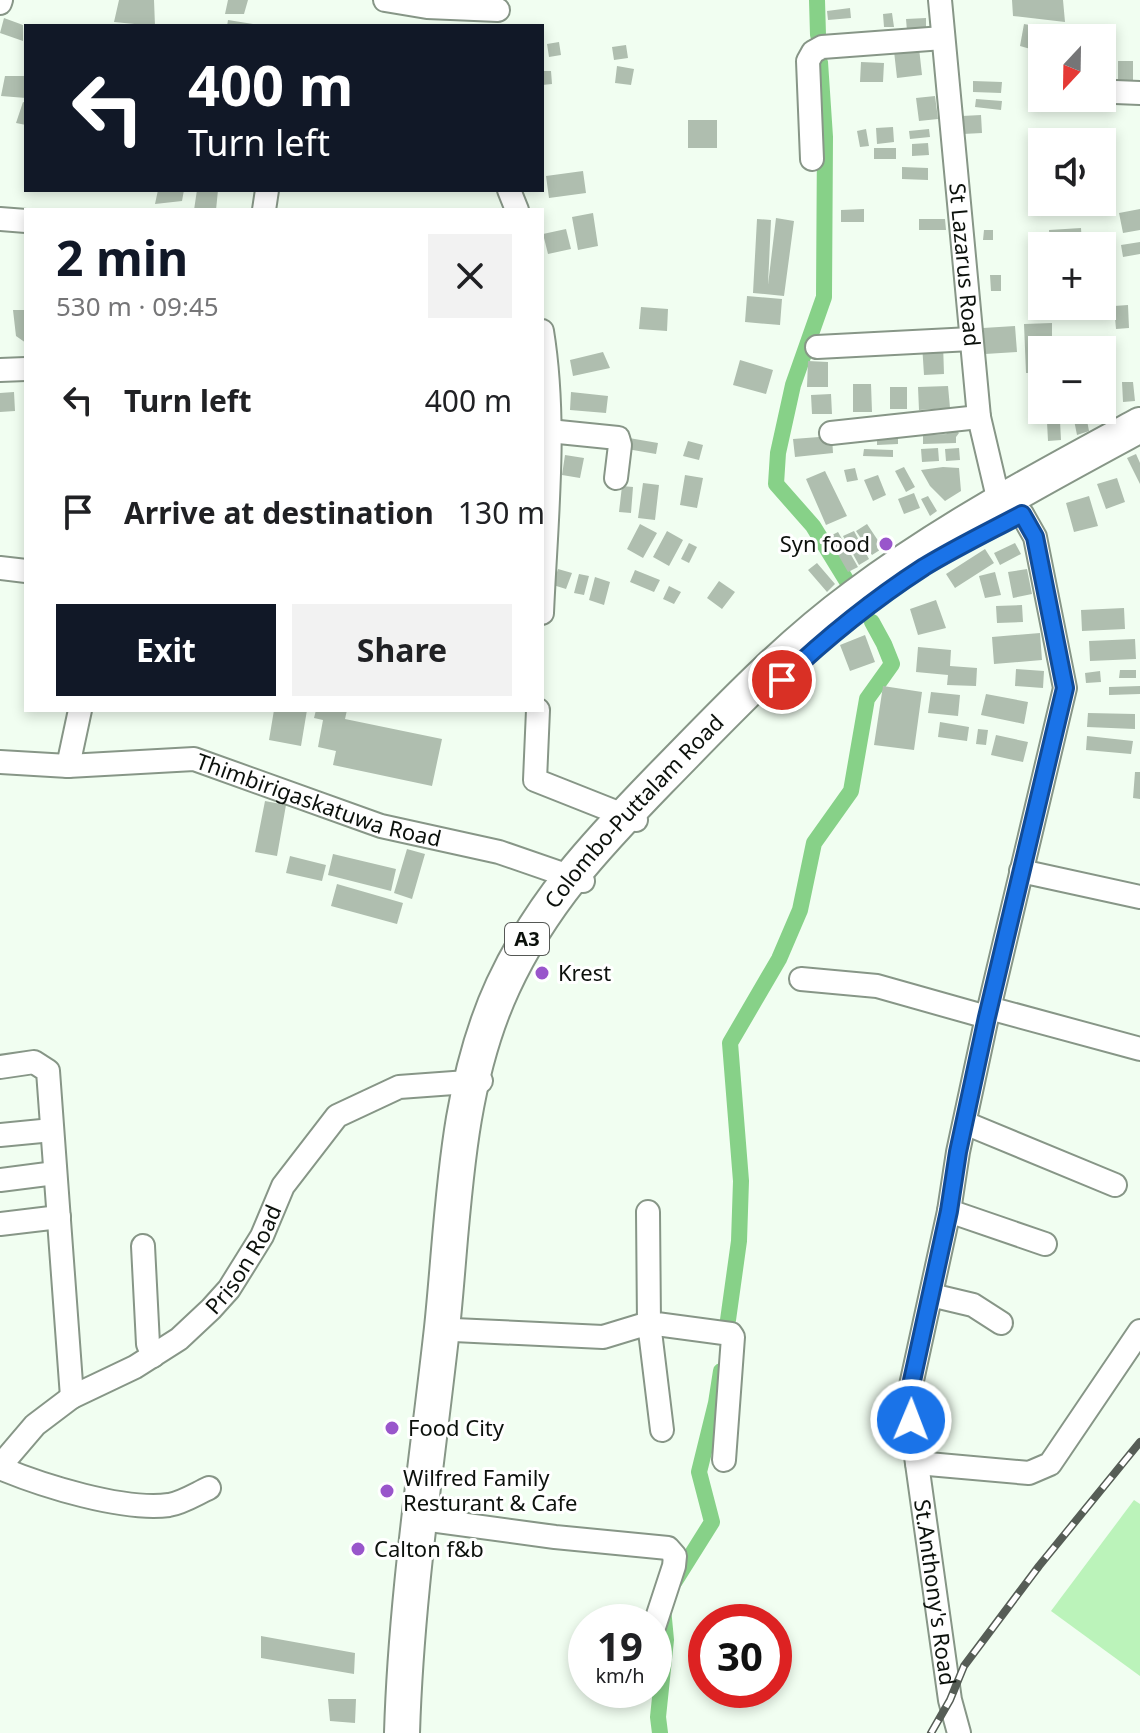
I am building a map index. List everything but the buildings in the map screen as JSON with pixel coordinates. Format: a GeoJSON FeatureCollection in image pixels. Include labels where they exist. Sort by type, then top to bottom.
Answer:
{"type":"FeatureCollection","features":[{"type":"Feature","properties":{"kind":"highway","name":"Colombo-Puttalam Road"},"geometry":{"type":"LineString","coordinates":[[402,1733],[420,1519],[463,1125],[478,1081],[526,974],[577,879],[634,818],[840,628],[1010,508],[1140,425]]}},
{"type":"Feature","properties":{"kind":"highway","name":"Colombo-Puttalam Road"},"geometry":{"type":"LineString","coordinates":[[1010,508],[1140,447]]}},
{"type":"Feature","properties":{"kind":"highway","name":"Colombo-Puttalam Road"},"geometry":{"type":"LineString","coordinates":[[414,1733],[430,1520],[454,1330],[478,1081]]}},
{"type":"Feature","properties":{"kind":"street"},"geometry":{"type":"LineString","coordinates":[[385,0],[427,7],[498,12]]}},
{"type":"Feature","properties":{"kind":"street","name":"St Lazarus Road"},"geometry":{"type":"LineString","coordinates":[[940,0],[979,417],[1010,508]]}},
{"type":"Feature","properties":{"kind":"street"},"geometry":{"type":"LineString","coordinates":[[812,159],[808,61],[813,52],[822,47],[943,38]]}},
{"type":"Feature","properties":{"kind":"street"},"geometry":{"type":"LineString","coordinates":[[1116,92],[1140,93]]}},
{"type":"Feature","properties":{"kind":"street"},"geometry":{"type":"LineString","coordinates":[[0,219],[24,221]]}},
{"type":"Feature","properties":{"kind":"street"},"geometry":{"type":"LineString","coordinates":[[817,347],[971,339]]}},
{"type":"Feature","properties":{"kind":"street"},"geometry":{"type":"LineString","coordinates":[[544,344],[549,431],[544,561]]}},
{"type":"Feature","properties":{"kind":"street"},"geometry":{"type":"LineString","coordinates":[[0,370],[24,369]]}},
{"type":"Feature","properties":{"kind":"street"},"geometry":{"type":"LineString","coordinates":[[831,433],[979,417]]}},
{"type":"Feature","properties":{"kind":"street"},"geometry":{"type":"LineString","coordinates":[[549,431],[618,438],[616,478]]}},
{"type":"Feature","properties":{"kind":"street","name":"St.Anthony's Road"},"geometry":{"type":"LineString","coordinates":[[959,1733],[950,1700],[908,1399],[988,1012],[1065,688],[1035,537],[1010,508]]}},
{"type":"Feature","properties":{"kind":"street"},"geometry":{"type":"LineString","coordinates":[[0,568],[24,571]]}},
{"type":"Feature","properties":{"kind":"street"},"geometry":{"type":"LineString","coordinates":[[68,766],[80,712]]}},
{"type":"Feature","properties":{"kind":"street"},"geometry":{"type":"LineString","coordinates":[[538,712],[535,780],[634,818]]}},
{"type":"Feature","properties":{"kind":"street","name":"Thimbirigaskatuwa Road"},"geometry":{"type":"LineString","coordinates":[[0,762],[68,766],[194,759],[381,826],[499,852],[577,879]]}},
{"type":"Feature","properties":{"kind":"street"},"geometry":{"type":"LineString","coordinates":[[1021,871],[1140,897]]}},
{"type":"Feature","properties":{"kind":"street"},"geometry":{"type":"LineString","coordinates":[[801,979],[877,986],[1140,1049]]}},
{"type":"Feature","properties":{"kind":"street"},"geometry":{"type":"LineString","coordinates":[[0,1067],[34,1062],[48,1071],[72,1397]]}},
{"type":"Feature","properties":{"kind":"street","name":"Prison Road"},"geometry":{"type":"LineString","coordinates":[[0,1467],[35,1425],[72,1397],[153,1356],[179,1339],[229,1289],[262,1236],[283,1186],[337,1116],[399,1087],[478,1081]]}},
{"type":"Feature","properties":{"kind":"street"},"geometry":{"type":"LineString","coordinates":[[965,1123],[1115,1185]]}},
{"type":"Feature","properties":{"kind":"street"},"geometry":{"type":"LineString","coordinates":[[0,1135],[52,1130]]}},
{"type":"Feature","properties":{"kind":"street"},"geometry":{"type":"LineString","coordinates":[[0,1180],[55,1173]]}},
{"type":"Feature","properties":{"kind":"street"},"geometry":{"type":"LineString","coordinates":[[949,1211],[1045,1244]]}},
{"type":"Feature","properties":{"kind":"street"},"geometry":{"type":"LineString","coordinates":[[648,1212],[649,1323],[662,1430]]}},
{"type":"Feature","properties":{"kind":"street"},"geometry":{"type":"LineString","coordinates":[[0,1224],[59,1217]]}},
{"type":"Feature","properties":{"kind":"street"},"geometry":{"type":"LineString","coordinates":[[143,1246],[148,1344],[153,1356]]}},
{"type":"Feature","properties":{"kind":"street"},"geometry":{"type":"LineString","coordinates":[[931,1295],[973,1305],[1001,1323]]}},
{"type":"Feature","properties":{"kind":"street"},"geometry":{"type":"LineString","coordinates":[[454,1330],[603,1337],[649,1323],[731,1334],[724,1460]]}},
{"type":"Feature","properties":{"kind":"street"},"geometry":{"type":"LineString","coordinates":[[917,1463],[1029,1473],[1050,1464],[1140,1331]]}},
{"type":"Feature","properties":{"kind":"street"},"geometry":{"type":"LineString","coordinates":[[0,1467],[43,1486],[139,1505],[170,1505],[209,1488]]}},
{"type":"Feature","properties":{"kind":"street"},"geometry":{"type":"LineString","coordinates":[[430,1520],[668,1548],[675,1556],[674,1566],[662,1604]]}},
{"type":"Feature","properties":{"kind":"green space"},"geometry":{"type":"Polygon","coordinates":[[[1134,1500],[1140,1504],[1140,1676],[1051,1611],[1134,1500]]]}},
{"type":"Feature","properties":{"kind":"waterway"},"geometry":{"type":"LineString","coordinates":[[817,0],[818,35]]}},
{"type":"Feature","properties":{"kind":"waterway"},"geometry":{"type":"LineString","coordinates":[[820,62],[825,137],[824,297],[793,385],[778,453],[776,484],[813,526],[848,583]]}},
{"type":"Feature","properties":{"kind":"waterway"},"geometry":{"type":"LineString","coordinates":[[728,1320],[739,1241],[741,1181],[730,1043],[779,959],[800,910],[814,843],[851,791],[867,699],[892,664],[872,622]]}},
{"type":"Feature","properties":{"kind":"waterway"},"geometry":{"type":"LineString","coordinates":[[675,1581],[712,1522],[699,1472],[721,1371]]}},
{"type":"Feature","properties":{"kind":"waterway"},"geometry":{"type":"LineString","coordinates":[[659,1708],[660,1733]]}},
{"type":"Feature","properties":{"kind":"railway"},"geometry":{"type":"LineString","coordinates":[[931,1733],[950,1700],[964,1666],[1039,1566],[1140,1442]]}},
{"type":"Feature","properties":{"kind":"place","name":"Syn food"},"geometry":{"type":"Point","coordinates":[886,544]}},
{"type":"Feature","properties":{"kind":"place","name":"Krest"},"geometry":{"type":"Point","coordinates":[542,973]}},
{"type":"Feature","properties":{"kind":"place","name":"Food City"},"geometry":{"type":"Point","coordinates":[392,1428]}},
{"type":"Feature","properties":{"kind":"place","name":"Wilfred Family Resturant & Cafe"},"geometry":{"type":"Point","coordinates":[387,1491]}},
{"type":"Feature","properties":{"kind":"place","name":"Calton f&b"},"geometry":{"type":"Point","coordinates":[358,1549]}},
{"type":"Feature","properties":{"kind":"route"},"geometry":{"type":"LineString","coordinates":[[782,680],[813,650],[890,590],[926,566],[1022,514],[1035,537],[1065,688],[958,1152],[949,1211],[908,1399],[911,1420]]}}]}
